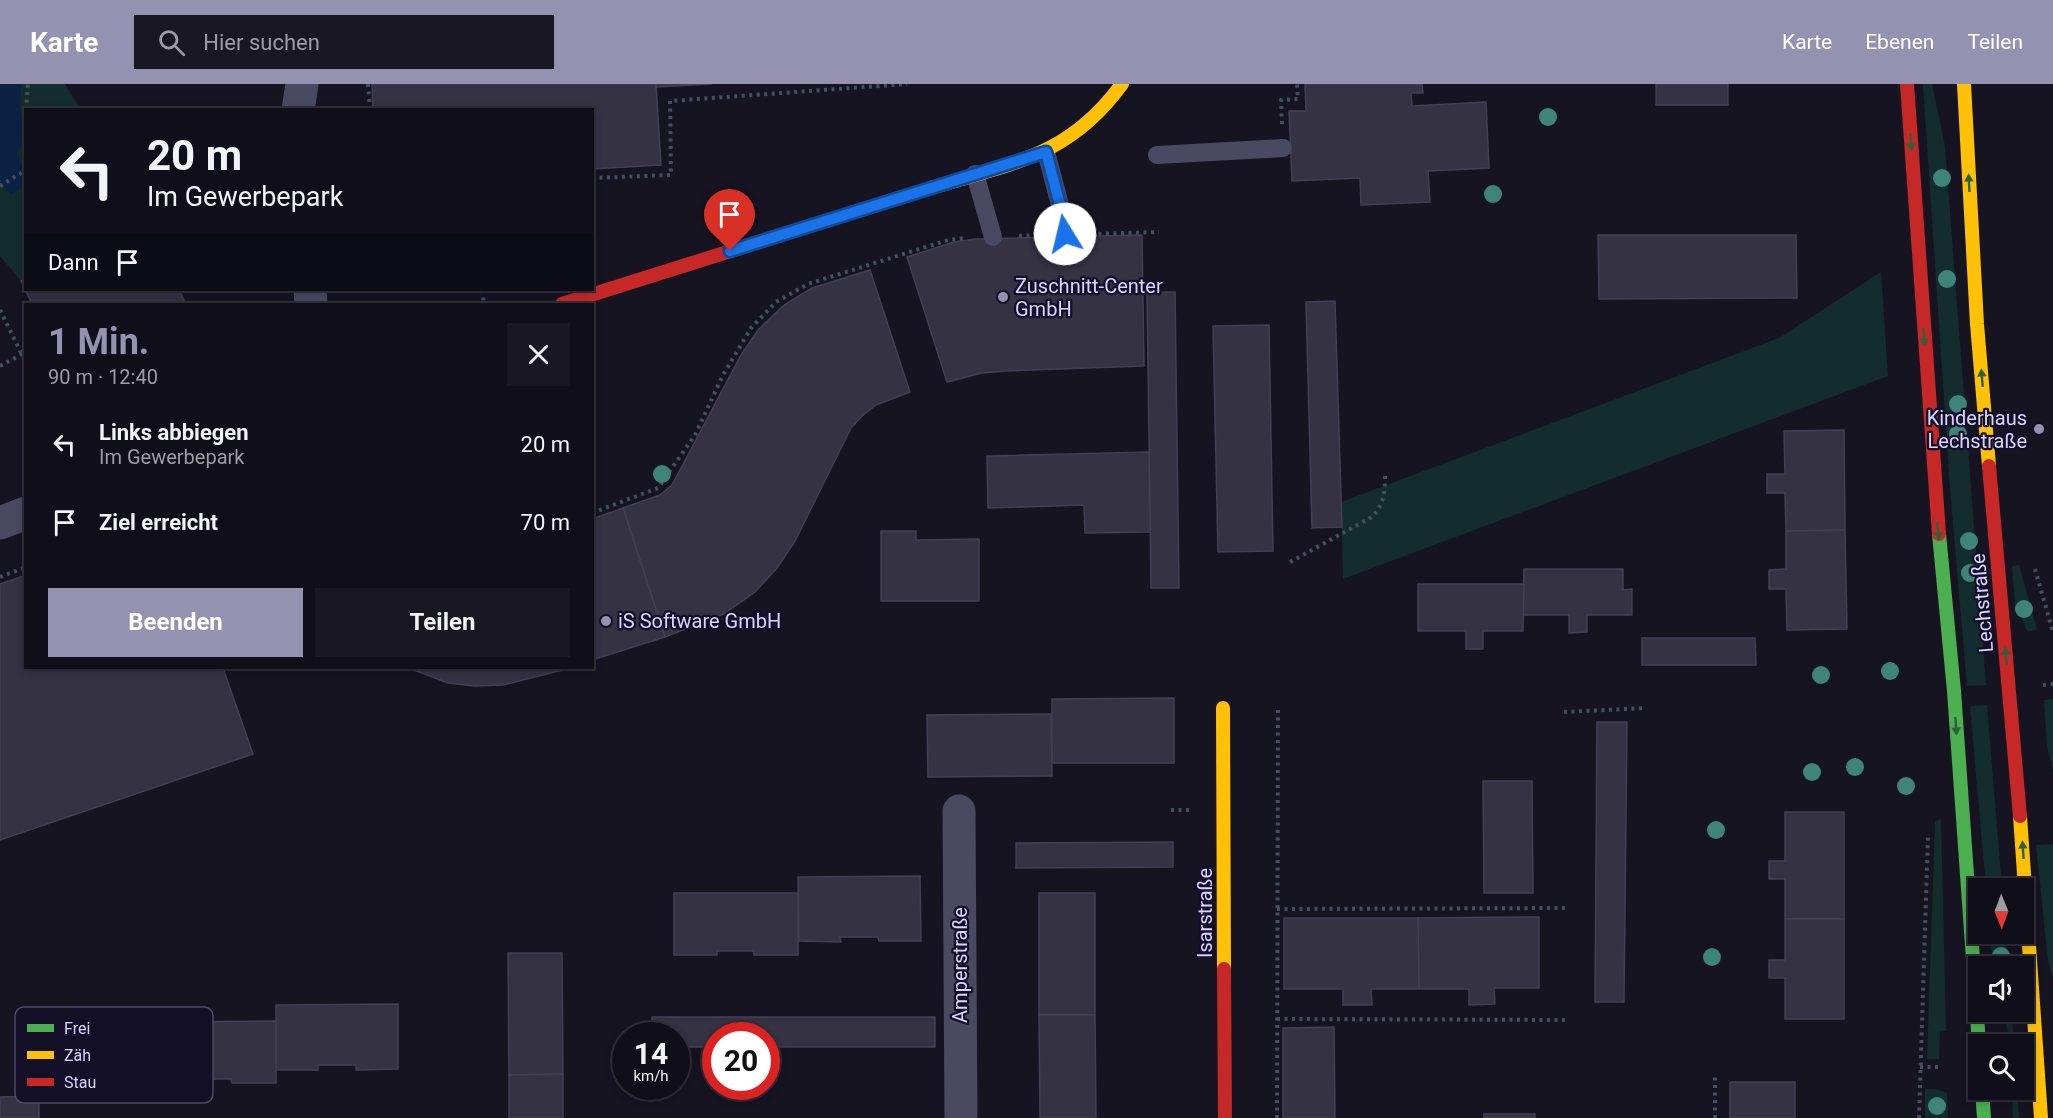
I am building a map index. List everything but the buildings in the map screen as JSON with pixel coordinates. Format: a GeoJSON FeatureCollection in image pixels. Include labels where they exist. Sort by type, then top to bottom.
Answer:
{"type":"FeatureCollection","features":[{"type":"Feature","properties":{"kind":"street"},"geometry":{"type":"LineString","coordinates":[[298,108],[302,84]]}},
{"type":"Feature","properties":{"kind":"street"},"geometry":{"type":"LineString","coordinates":[[565,303],[1046,152],[1073,137],[1104,110],[1122,84]]}},
{"type":"Feature","properties":{"kind":"street","name":"Lechstraße"},"geometry":{"type":"LineString","coordinates":[[1907,84],[1935,493],[1954,691],[1978,1034]]}},
{"type":"Feature","properties":{"kind":"street","name":"Lechstraße"},"geometry":{"type":"LineString","coordinates":[[1964,84],[1977,324],[2018,789],[2041,1118]]}},
{"type":"Feature","properties":{"kind":"street"},"geometry":{"type":"LineString","coordinates":[[0,523],[24,514]]}},
{"type":"Feature","properties":{"kind":"street","name":"Isarstraße"},"geometry":{"type":"LineString","coordinates":[[1223,708],[1225,1118]]}},
{"type":"Feature","properties":{"kind":"street","name":"Amperstraße"},"geometry":{"type":"LineString","coordinates":[[959,811],[961,1118]]}},
{"type":"Feature","properties":{"kind":"street"},"geometry":{"type":"LineString","coordinates":[[1983,1100],[1984,1118]]}},
{"type":"Feature","properties":{"kind":"lane"},"geometry":{"type":"LineString","coordinates":[[1157,155],[1283,148]]}},
{"type":"Feature","properties":{"kind":"lane"},"geometry":{"type":"LineString","coordinates":[[1046,152],[1064,220],[1065,234]]}},
{"type":"Feature","properties":{"kind":"lane"},"geometry":{"type":"LineString","coordinates":[[975,174],[993,237]]}},
{"type":"Feature","properties":{"kind":"path"},"geometry":{"type":"LineString","coordinates":[[26,108],[28,84]]}},
{"type":"Feature","properties":{"kind":"path"},"geometry":{"type":"LineString","coordinates":[[368,84],[370,108]]}},
{"type":"Feature","properties":{"kind":"path"},"geometry":{"type":"LineString","coordinates":[[594,178],[671,175],[670,101],[907,84]]}},
{"type":"Feature","properties":{"kind":"path"},"geometry":{"type":"LineString","coordinates":[[1283,148],[1281,100],[1298,99],[1297,84]]}},
{"type":"Feature","properties":{"kind":"path"},"geometry":{"type":"LineString","coordinates":[[0,186],[24,171]]}},
{"type":"Feature","properties":{"kind":"path"},"geometry":{"type":"LineString","coordinates":[[594,512],[658,488],[695,435],[723,375],[751,328],[776,302],[808,284],[948,240],[1159,232]]}},
{"type":"Feature","properties":{"kind":"path"},"geometry":{"type":"LineString","coordinates":[[0,309],[23,353],[0,366]]}},
{"type":"Feature","properties":{"kind":"path"},"geometry":{"type":"LineString","coordinates":[[1290,562],[1372,517],[1381,507],[1385,495],[1385,472]]}},
{"type":"Feature","properties":{"kind":"path"},"geometry":{"type":"LineString","coordinates":[[0,577],[24,568]]}},
{"type":"Feature","properties":{"kind":"path"},"geometry":{"type":"LineString","coordinates":[[1277,1118],[1278,708]]}},
{"type":"Feature","properties":{"kind":"path"},"geometry":{"type":"LineString","coordinates":[[1564,712],[1646,708]]}},
{"type":"Feature","properties":{"kind":"path"},"geometry":{"type":"LineString","coordinates":[[1277,909],[1565,908]]}},
{"type":"Feature","properties":{"kind":"path"},"geometry":{"type":"LineString","coordinates":[[1277,1019],[1567,1020]]}},
{"type":"Feature","properties":{"kind":"path"},"geometry":{"type":"LineString","coordinates":[[1920,1067],[1942,1067]]}},
{"type":"Feature","properties":{"kind":"path"},"geometry":{"type":"LineString","coordinates":[[1715,1073],[1715,1118]]}},
{"type":"Feature","properties":{"kind":"green space"},"geometry":{"type":"Polygon","coordinates":[[[0,84],[65,84],[79,108],[24,108],[24,280],[21,281],[0,256],[0,84]]]}},
{"type":"Feature","properties":{"kind":"green space"},"geometry":{"type":"Polygon","coordinates":[[[1923,84],[1932,84],[1945,146],[1986,685],[1967,686],[1950,489],[1923,84]]]}},
{"type":"Feature","properties":{"kind":"green space"},"geometry":{"type":"Polygon","coordinates":[[[1881,272],[1888,376],[1343,579],[1341,502],[1779,338],[1881,272]]]}},
{"type":"Feature","properties":{"kind":"green space"},"geometry":{"type":"Polygon","coordinates":[[[2019,565],[2037,629],[2028,632],[2015,605],[2012,566],[2019,565]]]}},
{"type":"Feature","properties":{"kind":"green space"},"geometry":{"type":"Polygon","coordinates":[[[2053,699],[2053,770],[2047,746],[2044,700],[2053,699]]]}},
{"type":"Feature","properties":{"kind":"green space"},"geometry":{"type":"Polygon","coordinates":[[[1987,705],[2001,878],[1985,878],[1970,706],[1987,705]]]}},
{"type":"Feature","properties":{"kind":"green space"},"geometry":{"type":"Polygon","coordinates":[[[1941,818],[1946,1031],[1940,1032],[1939,1059],[1927,1059],[1935,822],[1941,818]]]}},
{"type":"Feature","properties":{"kind":"green space"},"geometry":{"type":"Polygon","coordinates":[[[2053,844],[2053,979],[2048,961],[2036,845],[2053,844]]]}},
{"type":"Feature","properties":{"kind":"green space"},"geometry":{"type":"Polygon","coordinates":[[[1991,944],[2006,944],[2007,956],[1992,956],[1991,944]]]}},
{"type":"Feature","properties":{"kind":"green space"},"geometry":{"type":"Polygon","coordinates":[[[2006,1022],[2013,1022],[2013,1034],[2008,1034],[2006,1022]]]}},
{"type":"Feature","properties":{"kind":"green space"},"geometry":{"type":"Polygon","coordinates":[[[1925,1089],[1947,1093],[1948,1118],[1925,1118],[1925,1089]]]}},
{"type":"Feature","properties":{"kind":"green space"},"geometry":{"type":"Polygon","coordinates":[[[2012,1100],[2018,1100],[2019,1118],[2013,1118],[2012,1100]]]}},
{"type":"Feature","properties":{"kind":"water"},"geometry":{"type":"Polygon","coordinates":[[[0,84],[21,84],[20,111],[24,136],[17,154],[24,170],[24,186],[11,195],[0,182],[0,84]]]}},
{"type":"Feature","properties":{"kind":"traffic: fast"},"geometry":{"type":"LineString","coordinates":[[1939,534],[1954,691],[1978,1034]]}},
{"type":"Feature","properties":{"kind":"traffic: fast"},"geometry":{"type":"LineString","coordinates":[[1983,1100],[1984,1118]]}},
{"type":"Feature","properties":{"kind":"traffic: slow"},"geometry":{"type":"LineString","coordinates":[[931,188],[1013,163],[1060,142],[1081,128],[1122,84]]}},
{"type":"Feature","properties":{"kind":"traffic: slow"},"geometry":{"type":"LineString","coordinates":[[1964,84],[1977,324],[1989,466]]}},
{"type":"Feature","properties":{"kind":"traffic: slow"},"geometry":{"type":"LineString","coordinates":[[1223,708],[1224,969]]}},
{"type":"Feature","properties":{"kind":"traffic: slow"},"geometry":{"type":"LineString","coordinates":[[2020,816],[2041,1118]]}},
{"type":"Feature","properties":{"kind":"traffic: jam"},"geometry":{"type":"LineString","coordinates":[[1907,84],[1939,534]]}},
{"type":"Feature","properties":{"kind":"traffic: jam"},"geometry":{"type":"LineString","coordinates":[[565,303],[931,188]]}},
{"type":"Feature","properties":{"kind":"traffic: jam"},"geometry":{"type":"LineString","coordinates":[[1989,466],[2020,816]]}},
{"type":"Feature","properties":{"kind":"traffic: jam"},"geometry":{"type":"LineString","coordinates":[[1224,969],[1225,1118]]}},
{"type":"Feature","properties":{"kind":"place","name":"Zuschnitt-Center GmbH"},"geometry":{"type":"Point","coordinates":[1003,297]}},
{"type":"Feature","properties":{"kind":"place","name":"Kinderhaus Lechstraße"},"geometry":{"type":"Point","coordinates":[2039,429]}},
{"type":"Feature","properties":{"kind":"place","name":"iS Software GmbH"},"geometry":{"type":"Point","coordinates":[606,621]}},
{"type":"Feature","properties":{"kind":"route"},"geometry":{"type":"LineString","coordinates":[[730,251],[1046,152],[1064,220],[1065,234]]}}]}
